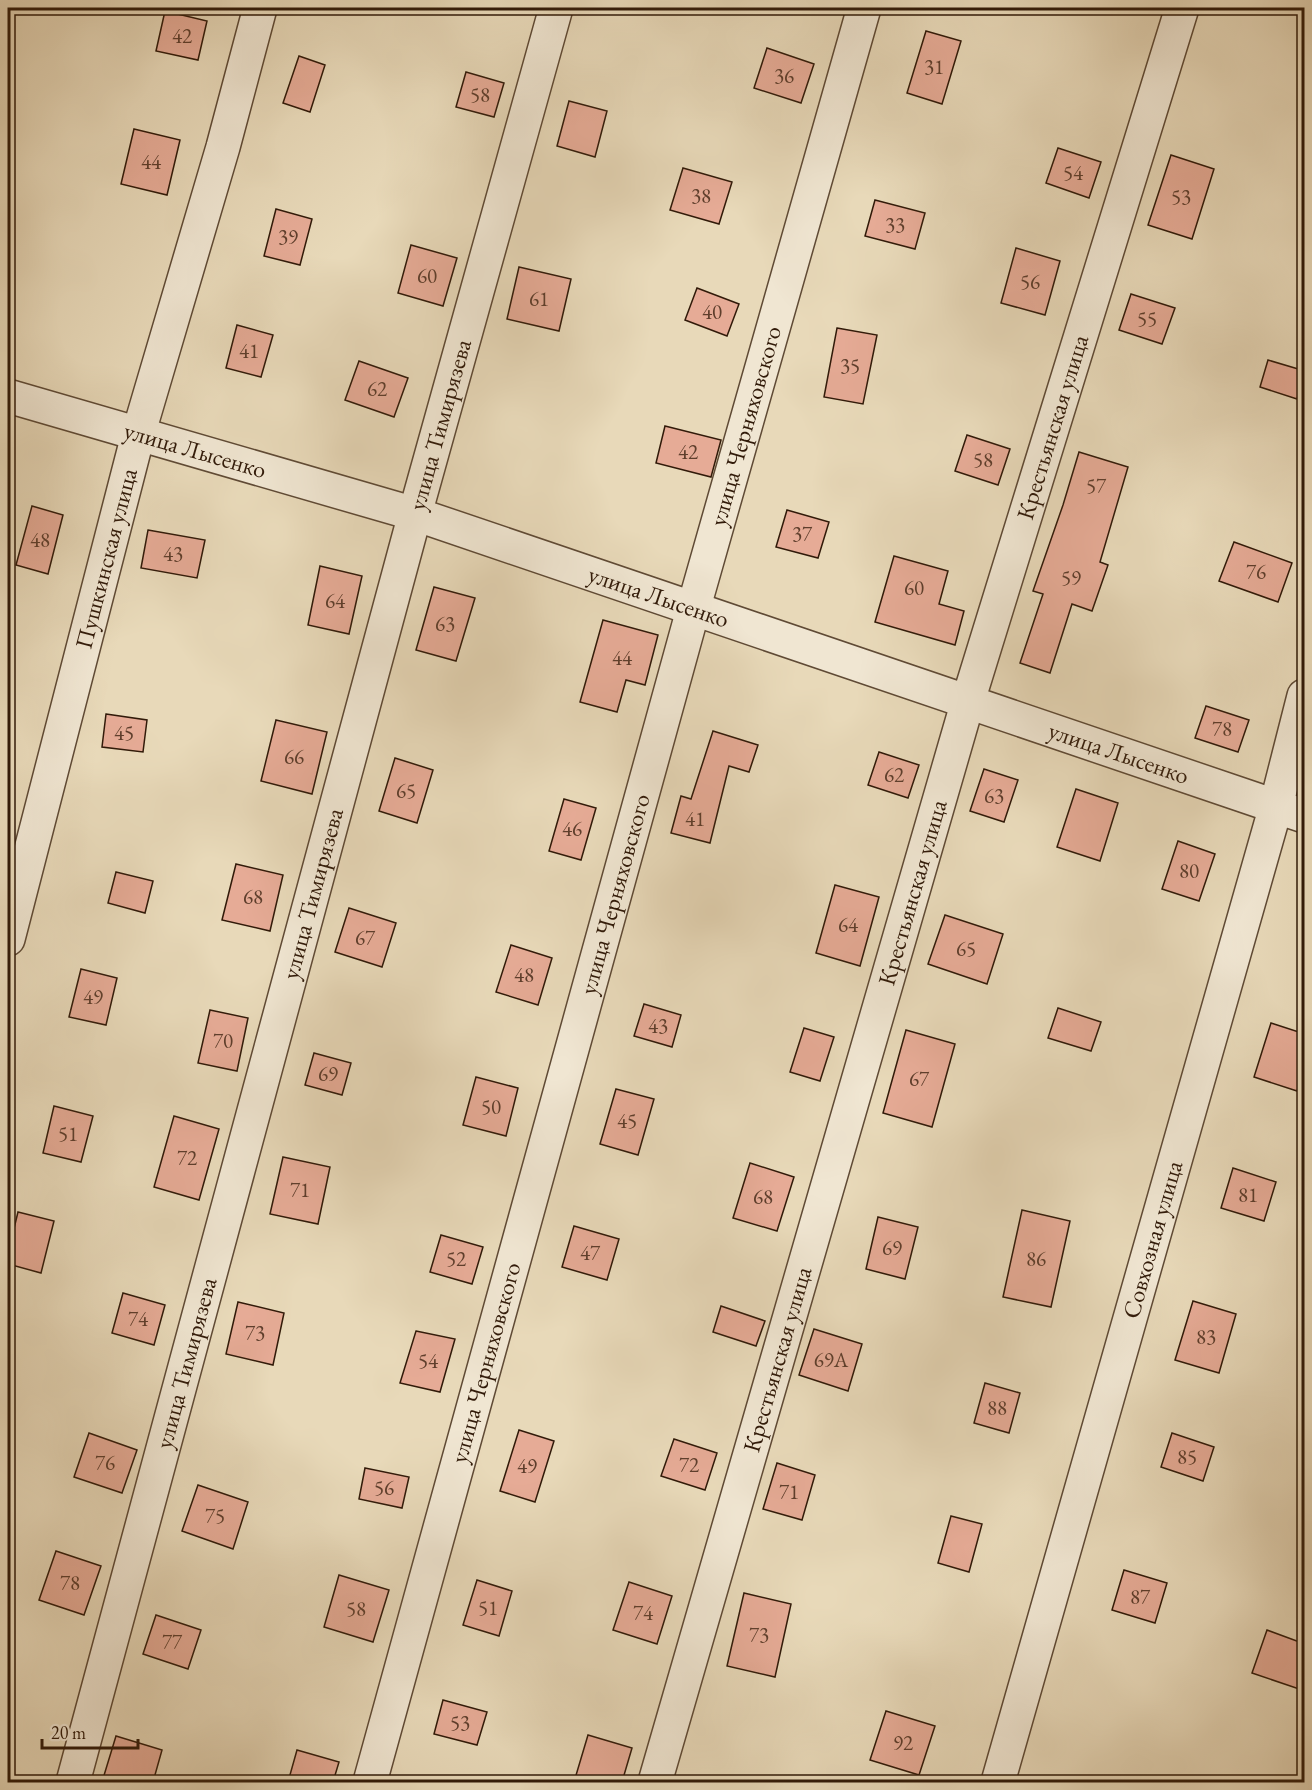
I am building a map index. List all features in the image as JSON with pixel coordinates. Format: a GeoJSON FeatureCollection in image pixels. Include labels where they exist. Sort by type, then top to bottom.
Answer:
{"type":"FeatureCollection","features":[{"type":"Feature","properties":{"kind":"street","name":"Пушкинская улица"},"geometry":{"type":"LineString","coordinates":[[8,939],[138,435],[220,158],[260,8]]}},
{"type":"Feature","properties":{"kind":"street","name":"улица Тимирязева"},"geometry":{"type":"LineString","coordinates":[[73,1782],[415,514],[556,8]]}},
{"type":"Feature","properties":{"kind":"street","name":"улица Черняховского"},"geometry":{"type":"LineString","coordinates":[[370,1782],[693,610],[864,8]]}},
{"type":"Feature","properties":{"kind":"street","name":"Крестьянская улица"},"geometry":{"type":"LineString","coordinates":[[655,1782],[968,701],[1182,8]]}},
{"type":"Feature","properties":{"kind":"street","name":"улица Лысенко"},"geometry":{"type":"LineString","coordinates":[[8,396],[415,514],[1290,811]]}},
{"type":"Feature","properties":{"kind":"street","name":"Совхозная улица"},"geometry":{"type":"LineString","coordinates":[[998,1782],[1290,811],[1305,696]]}},
{"type":"Feature","properties":{"kind":"building"},"geometry":{"type":"Polygon","coordinates":[[[165,11],[207,21],[198,60],[156,51],[165,11]]]}},
{"type":"Feature","properties":{"kind":"building"},"geometry":{"type":"Polygon","coordinates":[[[926,31],[961,41],[942,104],[907,93],[926,31]]]}},
{"type":"Feature","properties":{"kind":"building"},"geometry":{"type":"Polygon","coordinates":[[[767,48],[814,64],[801,103],[754,88],[767,48]]]}},
{"type":"Feature","properties":{"kind":"building"},"geometry":{"type":"Polygon","coordinates":[[[299,56],[325,65],[310,112],[283,103],[299,56]]]}},
{"type":"Feature","properties":{"kind":"building"},"geometry":{"type":"Polygon","coordinates":[[[466,72],[504,83],[494,117],[456,107],[466,72]]]}},
{"type":"Feature","properties":{"kind":"building"},"geometry":{"type":"Polygon","coordinates":[[[569,101],[607,111],[595,157],[557,146],[569,101]]]}},
{"type":"Feature","properties":{"kind":"building"},"geometry":{"type":"Polygon","coordinates":[[[134,129],[180,140],[167,195],[121,184],[134,129]]]}},
{"type":"Feature","properties":{"kind":"building"},"geometry":{"type":"Polygon","coordinates":[[[1058,148],[1101,162],[1089,198],[1046,183],[1058,148]]]}},
{"type":"Feature","properties":{"kind":"building"},"geometry":{"type":"Polygon","coordinates":[[[1171,155],[1214,169],[1192,239],[1148,225],[1171,155]]]}},
{"type":"Feature","properties":{"kind":"building"},"geometry":{"type":"Polygon","coordinates":[[[683,168],[732,182],[719,224],[670,210],[683,168]]]}},
{"type":"Feature","properties":{"kind":"building"},"geometry":{"type":"Polygon","coordinates":[[[875,200],[925,213],[915,249],[865,236],[875,200]]]}},
{"type":"Feature","properties":{"kind":"building"},"geometry":{"type":"Polygon","coordinates":[[[276,209],[312,219],[300,265],[264,256],[276,209]]]}},
{"type":"Feature","properties":{"kind":"building"},"geometry":{"type":"Polygon","coordinates":[[[411,245],[457,258],[443,306],[398,293],[411,245]]]}},
{"type":"Feature","properties":{"kind":"building"},"geometry":{"type":"Polygon","coordinates":[[[1016,248],[1060,261],[1045,315],[1001,303],[1016,248]]]}},
{"type":"Feature","properties":{"kind":"building"},"geometry":{"type":"Polygon","coordinates":[[[519,267],[571,279],[559,331],[507,319],[519,267]]]}},
{"type":"Feature","properties":{"kind":"building"},"geometry":{"type":"Polygon","coordinates":[[[697,288],[739,304],[727,336],[685,320],[697,288]]]}},
{"type":"Feature","properties":{"kind":"building"},"geometry":{"type":"Polygon","coordinates":[[[1131,294],[1175,308],[1162,344],[1119,330],[1131,294]]]}},
{"type":"Feature","properties":{"kind":"building"},"geometry":{"type":"Polygon","coordinates":[[[237,325],[273,335],[261,377],[226,368],[237,325]]]}},
{"type":"Feature","properties":{"kind":"building"},"geometry":{"type":"Polygon","coordinates":[[[837,328],[877,335],[863,404],[824,397],[837,328]]]}},
{"type":"Feature","properties":{"kind":"building"},"geometry":{"type":"Polygon","coordinates":[[[1268,360],[1305,371],[1297,399],[1260,387],[1268,360]]]}},
{"type":"Feature","properties":{"kind":"building"},"geometry":{"type":"Polygon","coordinates":[[[359,361],[408,378],[394,417],[345,400],[359,361]]]}},
{"type":"Feature","properties":{"kind":"building"},"geometry":{"type":"Polygon","coordinates":[[[665,426],[721,440],[711,477],[656,463],[665,426]]]}},
{"type":"Feature","properties":{"kind":"building"},"geometry":{"type":"Polygon","coordinates":[[[967,435],[1010,449],[998,485],[955,471],[967,435]]]}},
{"type":"Feature","properties":{"kind":"building"},"geometry":{"type":"Polygon","coordinates":[[[1079,452],[1128,467],[1100,562],[1108,565],[1092,611],[1072,604],[1050,673],[1020,663],[1043,594],[1033,591],[1079,452]]]}},
{"type":"Feature","properties":{"kind":"building"},"geometry":{"type":"Polygon","coordinates":[[[32,506],[63,515],[48,574],[16,565],[32,506]]]}},
{"type":"Feature","properties":{"kind":"building"},"geometry":{"type":"Polygon","coordinates":[[[787,510],[829,522],[818,558],[776,547],[787,510]]]}},
{"type":"Feature","properties":{"kind":"building"},"geometry":{"type":"Polygon","coordinates":[[[148,530],[205,540],[197,578],[141,568],[148,530]]]}},
{"type":"Feature","properties":{"kind":"building"},"geometry":{"type":"Polygon","coordinates":[[[1234,542],[1292,563],[1278,602],[1219,581],[1234,542]]]}},
{"type":"Feature","properties":{"kind":"building"},"geometry":{"type":"Polygon","coordinates":[[[894,556],[948,571],[939,604],[964,611],[955,645],[875,622],[894,556]]]}},
{"type":"Feature","properties":{"kind":"building"},"geometry":{"type":"Polygon","coordinates":[[[320,566],[362,576],[349,634],[308,625],[320,566]]]}},
{"type":"Feature","properties":{"kind":"building"},"geometry":{"type":"Polygon","coordinates":[[[434,587],[475,598],[456,661],[416,650],[434,587]]]}},
{"type":"Feature","properties":{"kind":"building"},"geometry":{"type":"Polygon","coordinates":[[[603,620],[658,635],[645,685],[626,680],[617,712],[580,702],[603,620]]]}},
{"type":"Feature","properties":{"kind":"building"},"geometry":{"type":"Polygon","coordinates":[[[1206,706],[1249,720],[1238,752],[1195,738],[1206,706]]]}},
{"type":"Feature","properties":{"kind":"building"},"geometry":{"type":"Polygon","coordinates":[[[106,714],[147,720],[143,752],[102,747],[106,714]]]}},
{"type":"Feature","properties":{"kind":"building"},"geometry":{"type":"Polygon","coordinates":[[[276,720],[327,732],[312,794],[261,781],[276,720]]]}},
{"type":"Feature","properties":{"kind":"building"},"geometry":{"type":"Polygon","coordinates":[[[713,731],[758,745],[749,772],[729,766],[710,843],[671,833],[681,796],[691,799],[713,731]]]}},
{"type":"Feature","properties":{"kind":"building"},"geometry":{"type":"Polygon","coordinates":[[[879,752],[919,765],[908,798],[868,785],[879,752]]]}},
{"type":"Feature","properties":{"kind":"building"},"geometry":{"type":"Polygon","coordinates":[[[395,758],[433,770],[417,823],[379,811],[395,758]]]}},
{"type":"Feature","properties":{"kind":"building"},"geometry":{"type":"Polygon","coordinates":[[[984,769],[1018,780],[1004,822],[970,811],[984,769]]]}},
{"type":"Feature","properties":{"kind":"building"},"geometry":{"type":"Polygon","coordinates":[[[1076,789],[1118,803],[1100,861],[1057,847],[1076,789]]]}},
{"type":"Feature","properties":{"kind":"building"},"geometry":{"type":"Polygon","coordinates":[[[564,799],[596,808],[581,860],[549,851],[564,799]]]}},
{"type":"Feature","properties":{"kind":"building"},"geometry":{"type":"Polygon","coordinates":[[[1178,841],[1215,854],[1199,901],[1162,889],[1178,841]]]}},
{"type":"Feature","properties":{"kind":"building"},"geometry":{"type":"Polygon","coordinates":[[[236,864],[283,875],[270,931],[222,920],[236,864]]]}},
{"type":"Feature","properties":{"kind":"building"},"geometry":{"type":"Polygon","coordinates":[[[116,872],[153,881],[145,913],[108,903],[116,872]]]}},
{"type":"Feature","properties":{"kind":"building"},"geometry":{"type":"Polygon","coordinates":[[[835,885],[879,897],[860,966],[816,953],[835,885]]]}},
{"type":"Feature","properties":{"kind":"building"},"geometry":{"type":"Polygon","coordinates":[[[349,908],[396,923],[382,967],[335,952],[349,908]]]}},
{"type":"Feature","properties":{"kind":"building"},"geometry":{"type":"Polygon","coordinates":[[[945,915],[1003,934],[987,984],[928,964],[945,915]]]}},
{"type":"Feature","properties":{"kind":"building"},"geometry":{"type":"Polygon","coordinates":[[[511,945],[552,958],[538,1005],[496,992],[511,945]]]}},
{"type":"Feature","properties":{"kind":"building"},"geometry":{"type":"Polygon","coordinates":[[[81,969],[117,978],[106,1025],[69,1017],[81,969]]]}},
{"type":"Feature","properties":{"kind":"building"},"geometry":{"type":"Polygon","coordinates":[[[644,1004],[681,1015],[672,1047],[634,1036],[644,1004]]]}},
{"type":"Feature","properties":{"kind":"building"},"geometry":{"type":"Polygon","coordinates":[[[1058,1008],[1101,1022],[1091,1051],[1048,1038],[1058,1008]]]}},
{"type":"Feature","properties":{"kind":"building"},"geometry":{"type":"Polygon","coordinates":[[[210,1010],[248,1018],[237,1071],[198,1063],[210,1010]]]}},
{"type":"Feature","properties":{"kind":"building"},"geometry":{"type":"Polygon","coordinates":[[[1271,1023],[1305,1034],[1305,1067],[1297,1091],[1254,1077],[1271,1023]]]}},
{"type":"Feature","properties":{"kind":"building"},"geometry":{"type":"Polygon","coordinates":[[[804,1028],[834,1037],[820,1081],[790,1072],[804,1028]]]}},
{"type":"Feature","properties":{"kind":"building"},"geometry":{"type":"Polygon","coordinates":[[[906,1030],[955,1044],[932,1127],[883,1113],[906,1030]]]}},
{"type":"Feature","properties":{"kind":"building"},"geometry":{"type":"Polygon","coordinates":[[[314,1053],[351,1063],[342,1095],[305,1085],[314,1053]]]}},
{"type":"Feature","properties":{"kind":"building"},"geometry":{"type":"Polygon","coordinates":[[[476,1077],[518,1088],[506,1136],[463,1125],[476,1077]]]}},
{"type":"Feature","properties":{"kind":"building"},"geometry":{"type":"Polygon","coordinates":[[[616,1089],[654,1099],[638,1155],[600,1144],[616,1089]]]}},
{"type":"Feature","properties":{"kind":"building"},"geometry":{"type":"Polygon","coordinates":[[[54,1106],[93,1116],[81,1162],[43,1153],[54,1106]]]}},
{"type":"Feature","properties":{"kind":"building"},"geometry":{"type":"Polygon","coordinates":[[[174,1116],[219,1129],[199,1200],[154,1187],[174,1116]]]}},
{"type":"Feature","properties":{"kind":"building"},"geometry":{"type":"Polygon","coordinates":[[[283,1157],[330,1167],[318,1224],[270,1214],[283,1157]]]}},
{"type":"Feature","properties":{"kind":"building"},"geometry":{"type":"Polygon","coordinates":[[[750,1163],[794,1177],[777,1231],[733,1218],[750,1163]]]}},
{"type":"Feature","properties":{"kind":"building"},"geometry":{"type":"Polygon","coordinates":[[[1233,1168],[1276,1182],[1264,1221],[1221,1208],[1233,1168]]]}},
{"type":"Feature","properties":{"kind":"building"},"geometry":{"type":"Polygon","coordinates":[[[1022,1210],[1070,1221],[1051,1307],[1003,1297],[1022,1210]]]}},
{"type":"Feature","properties":{"kind":"building"},"geometry":{"type":"Polygon","coordinates":[[[18,1212],[54,1221],[41,1273],[8,1264],[8,1253],[18,1212]]]}},
{"type":"Feature","properties":{"kind":"building"},"geometry":{"type":"Polygon","coordinates":[[[878,1217],[918,1227],[905,1279],[866,1269],[878,1217]]]}},
{"type":"Feature","properties":{"kind":"building"},"geometry":{"type":"Polygon","coordinates":[[[574,1226],[619,1239],[607,1280],[562,1267],[574,1226]]]}},
{"type":"Feature","properties":{"kind":"building"},"geometry":{"type":"Polygon","coordinates":[[[441,1235],[483,1247],[472,1284],[430,1272],[441,1235]]]}},
{"type":"Feature","properties":{"kind":"building"},"geometry":{"type":"Polygon","coordinates":[[[123,1293],[165,1305],[154,1345],[112,1333],[123,1293]]]}},
{"type":"Feature","properties":{"kind":"building"},"geometry":{"type":"Polygon","coordinates":[[[1193,1301],[1236,1314],[1219,1373],[1175,1360],[1193,1301]]]}},
{"type":"Feature","properties":{"kind":"building"},"geometry":{"type":"Polygon","coordinates":[[[238,1302],[284,1313],[273,1365],[226,1354],[238,1302]]]}},
{"type":"Feature","properties":{"kind":"building"},"geometry":{"type":"Polygon","coordinates":[[[721,1306],[765,1321],[756,1346],[713,1332],[721,1306]]]}},
{"type":"Feature","properties":{"kind":"building"},"geometry":{"type":"Polygon","coordinates":[[[814,1329],[862,1344],[848,1391],[799,1375],[814,1329]]]}},
{"type":"Feature","properties":{"kind":"building"},"geometry":{"type":"Polygon","coordinates":[[[416,1331],[455,1339],[440,1392],[400,1383],[416,1331]]]}},
{"type":"Feature","properties":{"kind":"building"},"geometry":{"type":"Polygon","coordinates":[[[985,1383],[1020,1393],[1009,1433],[974,1423],[985,1383]]]}},
{"type":"Feature","properties":{"kind":"building"},"geometry":{"type":"Polygon","coordinates":[[[519,1430],[554,1441],[535,1502],[500,1491],[519,1430]]]}},
{"type":"Feature","properties":{"kind":"building"},"geometry":{"type":"Polygon","coordinates":[[[89,1433],[137,1450],[122,1493],[74,1477],[89,1433]]]}},
{"type":"Feature","properties":{"kind":"building"},"geometry":{"type":"Polygon","coordinates":[[[1172,1433],[1214,1447],[1203,1481],[1161,1467],[1172,1433]]]}},
{"type":"Feature","properties":{"kind":"building"},"geometry":{"type":"Polygon","coordinates":[[[674,1439],[717,1453],[705,1490],[661,1476],[674,1439]]]}},
{"type":"Feature","properties":{"kind":"building"},"geometry":{"type":"Polygon","coordinates":[[[777,1463],[815,1475],[802,1520],[763,1509],[777,1463]]]}},
{"type":"Feature","properties":{"kind":"building"},"geometry":{"type":"Polygon","coordinates":[[[365,1468],[409,1477],[402,1508],[359,1499],[365,1468]]]}},
{"type":"Feature","properties":{"kind":"building"},"geometry":{"type":"Polygon","coordinates":[[[198,1485],[248,1502],[233,1549],[182,1531],[198,1485]]]}},
{"type":"Feature","properties":{"kind":"building"},"geometry":{"type":"Polygon","coordinates":[[[951,1516],[982,1524],[969,1572],[938,1563],[951,1516]]]}},
{"type":"Feature","properties":{"kind":"building"},"geometry":{"type":"Polygon","coordinates":[[[56,1551],[101,1566],[84,1615],[39,1600],[56,1551]]]}},
{"type":"Feature","properties":{"kind":"building"},"geometry":{"type":"Polygon","coordinates":[[[1124,1570],[1167,1583],[1155,1623],[1112,1610],[1124,1570]]]}},
{"type":"Feature","properties":{"kind":"building"},"geometry":{"type":"Polygon","coordinates":[[[339,1575],[389,1590],[373,1642],[324,1627],[339,1575]]]}},
{"type":"Feature","properties":{"kind":"building"},"geometry":{"type":"Polygon","coordinates":[[[477,1580],[512,1591],[499,1636],[463,1625],[477,1580]]]}},
{"type":"Feature","properties":{"kind":"building"},"geometry":{"type":"Polygon","coordinates":[[[629,1582],[672,1596],[657,1644],[613,1630],[629,1582]]]}},
{"type":"Feature","properties":{"kind":"building"},"geometry":{"type":"Polygon","coordinates":[[[744,1593],[791,1604],[775,1677],[727,1666],[744,1593]]]}},
{"type":"Feature","properties":{"kind":"building"},"geometry":{"type":"Polygon","coordinates":[[[156,1615],[201,1630],[188,1669],[143,1654],[156,1615]]]}},
{"type":"Feature","properties":{"kind":"building"},"geometry":{"type":"Polygon","coordinates":[[[1267,1630],[1305,1644],[1305,1691],[1252,1673],[1267,1630]]]}},
{"type":"Feature","properties":{"kind":"building"},"geometry":{"type":"Polygon","coordinates":[[[443,1700],[487,1712],[477,1745],[434,1734],[443,1700]]]}},
{"type":"Feature","properties":{"kind":"building"},"geometry":{"type":"Polygon","coordinates":[[[886,1711],[935,1726],[919,1775],[870,1760],[886,1711]]]}},
{"type":"Feature","properties":{"kind":"building"},"geometry":{"type":"Polygon","coordinates":[[[588,1735],[632,1748],[622,1782],[574,1782],[588,1735]]]}},
{"type":"Feature","properties":{"kind":"building"},"geometry":{"type":"Polygon","coordinates":[[[116,1736],[162,1750],[153,1782],[102,1782],[116,1736]]]}},
{"type":"Feature","properties":{"kind":"building"},"geometry":{"type":"Polygon","coordinates":[[[297,1750],[339,1762],[333,1782],[288,1782],[297,1750]]]}}]}
